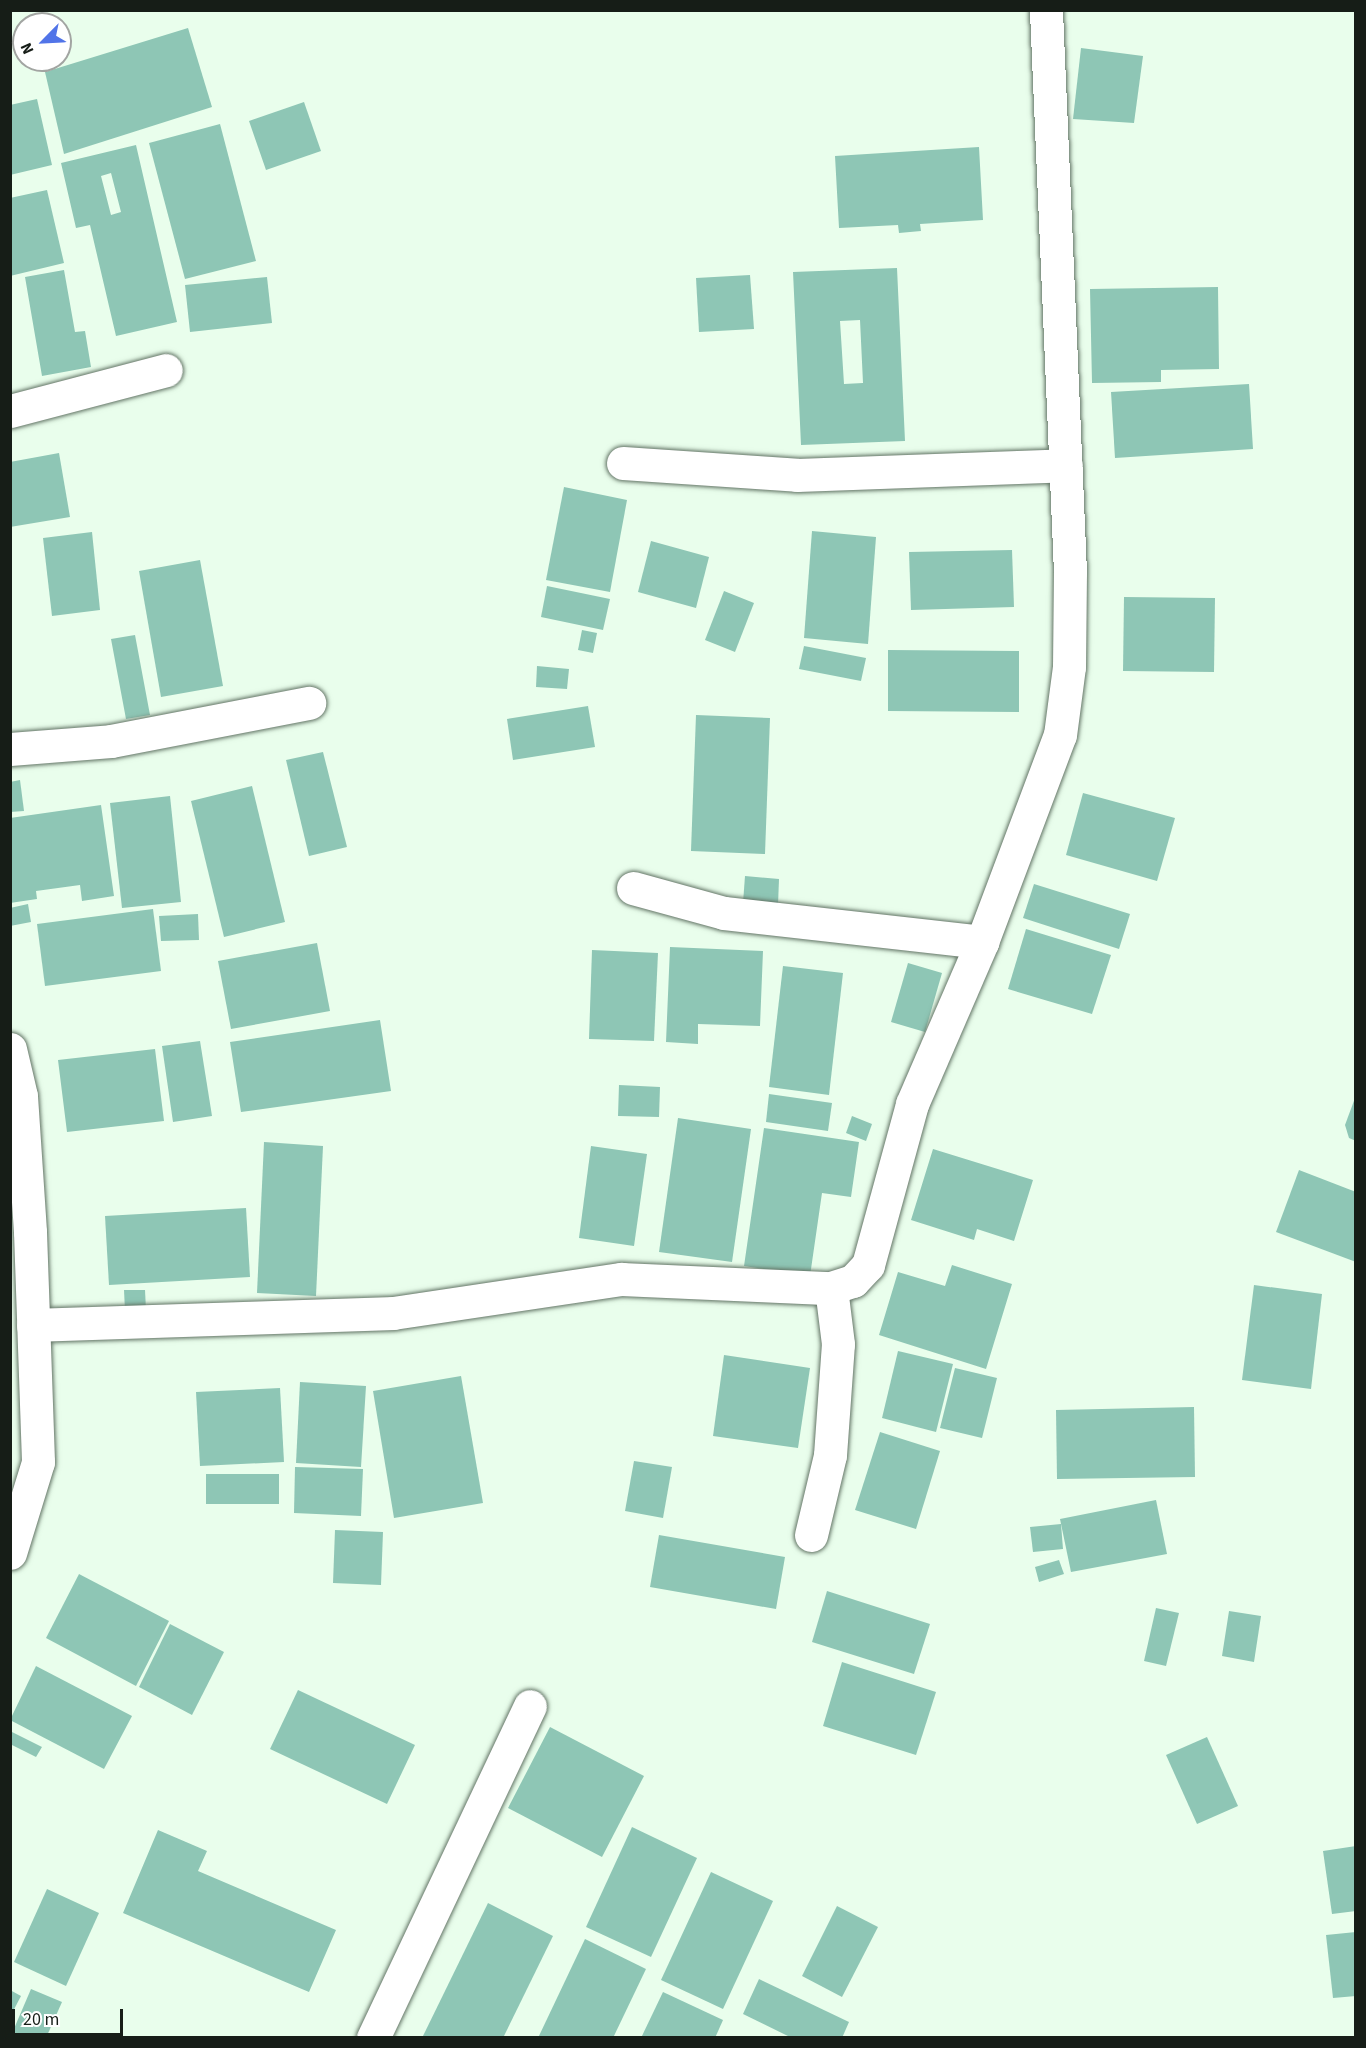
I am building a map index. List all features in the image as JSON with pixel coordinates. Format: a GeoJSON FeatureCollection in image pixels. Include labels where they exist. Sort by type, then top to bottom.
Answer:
{"type":"FeatureCollection","features":[{"type":"Feature","properties":{"kind":"street"},"geometry":{"type":"LineString","coordinates":[[33,1325],[393,1313],[621,1279],[831,1288],[853,1281],[868,1265],[912,1104],[982,942],[1060,735],[1069,667],[1066,465],[1046,10]]}},
{"type":"Feature","properties":{"kind":"street"},"geometry":{"type":"LineString","coordinates":[[10,411],[166,370]]}},
{"type":"Feature","properties":{"kind":"street"},"geometry":{"type":"LineString","coordinates":[[622,463],[797,476],[1066,465]]}},
{"type":"Feature","properties":{"kind":"street"},"geometry":{"type":"LineString","coordinates":[[10,749],[111,741],[309,704]]}},
{"type":"Feature","properties":{"kind":"street"},"geometry":{"type":"LineString","coordinates":[[633,888],[724,913],[982,942]]}},
{"type":"Feature","properties":{"kind":"street"},"geometry":{"type":"LineString","coordinates":[[10,1049],[33,1325],[38,1462],[10,1553]]}},
{"type":"Feature","properties":{"kind":"street"},"geometry":{"type":"LineString","coordinates":[[811,1535],[830,1455],[838,1344],[831,1288]]}},
{"type":"Feature","properties":{"kind":"street"},"geometry":{"type":"LineString","coordinates":[[378,2036],[530,1706]]}},
{"type":"Feature","properties":{"kind":"building"},"geometry":{"type":"Polygon","coordinates":[[[188,28],[212,107],[64,154],[45,72],[72,72],[72,64],[188,28]]]}},
{"type":"Feature","properties":{"kind":"building"},"geometry":{"type":"Polygon","coordinates":[[[1081,48],[1143,56],[1134,123],[1073,119],[1081,48]]]}},
{"type":"Feature","properties":{"kind":"building"},"geometry":{"type":"Polygon","coordinates":[[[37,99],[52,165],[10,175],[10,105],[37,99]]]}},
{"type":"Feature","properties":{"kind":"building"},"geometry":{"type":"Polygon","coordinates":[[[304,102],[321,151],[266,170],[249,121],[304,102]]]}},
{"type":"Feature","properties":{"kind":"building"},"geometry":{"type":"Polygon","coordinates":[[[220,124],[256,261],[185,279],[149,143],[220,124]]]}},
{"type":"Feature","properties":{"kind":"building"},"geometry":{"type":"Polygon","coordinates":[[[136,145],[177,322],[116,336],[90,225],[76,228],[61,163],[136,145]],[[111,173],[101,176],[111,215],[121,212],[111,173]]]}},
{"type":"Feature","properties":{"kind":"building"},"geometry":{"type":"Polygon","coordinates":[[[979,147],[983,220],[920,224],[921,231],[899,233],[898,225],[839,228],[835,156],[979,147]]]}},
{"type":"Feature","properties":{"kind":"building"},"geometry":{"type":"Polygon","coordinates":[[[47,190],[64,263],[10,276],[10,198],[47,190]]]}},
{"type":"Feature","properties":{"kind":"building"},"geometry":{"type":"Polygon","coordinates":[[[897,268],[905,441],[801,445],[793,272],[897,268]],[[860,320],[840,321],[844,384],[863,383],[860,320]]]}},
{"type":"Feature","properties":{"kind":"building"},"geometry":{"type":"Polygon","coordinates":[[[64,270],[75,332],[85,331],[91,367],[42,376],[25,277],[64,270]]]}},
{"type":"Feature","properties":{"kind":"building"},"geometry":{"type":"Polygon","coordinates":[[[750,275],[754,329],[699,332],[696,278],[750,275]]]}},
{"type":"Feature","properties":{"kind":"building"},"geometry":{"type":"Polygon","coordinates":[[[267,277],[272,323],[190,332],[185,285],[267,277]]]}},
{"type":"Feature","properties":{"kind":"building"},"geometry":{"type":"Polygon","coordinates":[[[1218,287],[1219,369],[1161,370],[1161,382],[1092,383],[1090,289],[1218,287]]]}},
{"type":"Feature","properties":{"kind":"building"},"geometry":{"type":"Polygon","coordinates":[[[1249,384],[1253,449],[1115,458],[1111,392],[1249,384]]]}},
{"type":"Feature","properties":{"kind":"building"},"geometry":{"type":"Polygon","coordinates":[[[59,453],[70,517],[10,527],[10,462],[59,453]]]}},
{"type":"Feature","properties":{"kind":"building"},"geometry":{"type":"Polygon","coordinates":[[[564,487],[627,500],[610,592],[546,580],[564,487]]]}},
{"type":"Feature","properties":{"kind":"building"},"geometry":{"type":"Polygon","coordinates":[[[812,531],[876,537],[868,644],[804,638],[812,531]]]}},
{"type":"Feature","properties":{"kind":"building"},"geometry":{"type":"Polygon","coordinates":[[[92,532],[100,610],[52,616],[43,538],[92,532]]]}},
{"type":"Feature","properties":{"kind":"building"},"geometry":{"type":"Polygon","coordinates":[[[651,541],[709,557],[696,608],[638,592],[651,541]]]}},
{"type":"Feature","properties":{"kind":"building"},"geometry":{"type":"Polygon","coordinates":[[[1012,550],[1014,607],[911,610],[909,552],[1012,550]]]}},
{"type":"Feature","properties":{"kind":"building"},"geometry":{"type":"Polygon","coordinates":[[[200,560],[223,686],[161,697],[139,571],[200,560]]]}},
{"type":"Feature","properties":{"kind":"building"},"geometry":{"type":"Polygon","coordinates":[[[547,586],[610,599],[603,630],[541,617],[547,586]]]}},
{"type":"Feature","properties":{"kind":"building"},"geometry":{"type":"Polygon","coordinates":[[[724,591],[754,603],[735,652],[705,640],[724,591]]]}},
{"type":"Feature","properties":{"kind":"building"},"geometry":{"type":"Polygon","coordinates":[[[1124,597],[1215,598],[1214,672],[1123,671],[1124,597]]]}},
{"type":"Feature","properties":{"kind":"building"},"geometry":{"type":"Polygon","coordinates":[[[582,630],[597,633],[593,653],[578,650],[582,630]]]}},
{"type":"Feature","properties":{"kind":"building"},"geometry":{"type":"Polygon","coordinates":[[[135,635],[150,715],[126,719],[111,639],[135,635]]]}},
{"type":"Feature","properties":{"kind":"building"},"geometry":{"type":"Polygon","coordinates":[[[804,646],[866,658],[861,681],[799,669],[804,646]]]}},
{"type":"Feature","properties":{"kind":"building"},"geometry":{"type":"Polygon","coordinates":[[[888,650],[1019,651],[1019,712],[888,711],[888,650]]]}},
{"type":"Feature","properties":{"kind":"building"},"geometry":{"type":"Polygon","coordinates":[[[537,666],[569,669],[567,689],[536,687],[537,666]]]}},
{"type":"Feature","properties":{"kind":"building"},"geometry":{"type":"Polygon","coordinates":[[[588,706],[595,747],[513,760],[507,719],[588,706]]]}},
{"type":"Feature","properties":{"kind":"building"},"geometry":{"type":"Polygon","coordinates":[[[696,715],[770,718],[765,854],[691,851],[696,715]]]}},
{"type":"Feature","properties":{"kind":"building"},"geometry":{"type":"Polygon","coordinates":[[[323,752],[347,847],[309,856],[286,760],[323,752]]]}},
{"type":"Feature","properties":{"kind":"building"},"geometry":{"type":"Polygon","coordinates":[[[20,780],[24,811],[10,812],[10,782],[20,780]]]}},
{"type":"Feature","properties":{"kind":"building"},"geometry":{"type":"Polygon","coordinates":[[[252,786],[285,922],[224,937],[191,801],[252,786]]]}},
{"type":"Feature","properties":{"kind":"building"},"geometry":{"type":"Polygon","coordinates":[[[1083,793],[1175,818],[1157,881],[1066,855],[1083,793]]]}},
{"type":"Feature","properties":{"kind":"building"},"geometry":{"type":"Polygon","coordinates":[[[170,796],[181,902],[122,908],[110,803],[170,796]]]}},
{"type":"Feature","properties":{"kind":"building"},"geometry":{"type":"Polygon","coordinates":[[[101,805],[114,896],[82,901],[80,885],[36,891],[37,899],[10,903],[10,818],[101,805]]]}},
{"type":"Feature","properties":{"kind":"building"},"geometry":{"type":"Polygon","coordinates":[[[745,876],[779,879],[778,905],[743,903],[745,876]]]}},
{"type":"Feature","properties":{"kind":"building"},"geometry":{"type":"Polygon","coordinates":[[[1034,884],[1130,914],[1119,949],[1023,918],[1034,884]]]}},
{"type":"Feature","properties":{"kind":"building"},"geometry":{"type":"Polygon","coordinates":[[[28,904],[31,922],[10,926],[10,908],[28,904]]]}},
{"type":"Feature","properties":{"kind":"building"},"geometry":{"type":"Polygon","coordinates":[[[153,909],[161,971],[45,986],[37,924],[153,909]]]}},
{"type":"Feature","properties":{"kind":"building"},"geometry":{"type":"Polygon","coordinates":[[[198,914],[199,940],[161,941],[159,916],[198,914]]]}},
{"type":"Feature","properties":{"kind":"building"},"geometry":{"type":"Polygon","coordinates":[[[1026,929],[1111,955],[1092,1014],[1008,989],[1026,929]]]}},
{"type":"Feature","properties":{"kind":"building"},"geometry":{"type":"Polygon","coordinates":[[[317,943],[330,1011],[231,1029],[218,961],[317,943]]]}},
{"type":"Feature","properties":{"kind":"building"},"geometry":{"type":"Polygon","coordinates":[[[670,947],[763,951],[760,1026],[698,1024],[698,1044],[666,1042],[670,947]]]}},
{"type":"Feature","properties":{"kind":"building"},"geometry":{"type":"Polygon","coordinates":[[[592,950],[658,953],[654,1041],[589,1039],[592,950]]]}},
{"type":"Feature","properties":{"kind":"building"},"geometry":{"type":"Polygon","coordinates":[[[908,963],[942,973],[925,1032],[891,1022],[908,963]]]}},
{"type":"Feature","properties":{"kind":"building"},"geometry":{"type":"Polygon","coordinates":[[[783,966],[843,973],[829,1095],[769,1087],[783,966]]]}},
{"type":"Feature","properties":{"kind":"building"},"geometry":{"type":"Polygon","coordinates":[[[380,1020],[391,1091],[241,1112],[230,1042],[380,1020]]]}},
{"type":"Feature","properties":{"kind":"building"},"geometry":{"type":"Polygon","coordinates":[[[200,1041],[212,1116],[173,1122],[162,1046],[200,1041]]]}},
{"type":"Feature","properties":{"kind":"building"},"geometry":{"type":"Polygon","coordinates":[[[155,1049],[164,1121],[67,1132],[58,1060],[155,1049]]]}},
{"type":"Feature","properties":{"kind":"building"},"geometry":{"type":"Polygon","coordinates":[[[619,1085],[660,1087],[659,1117],[618,1116],[619,1085]]]}},
{"type":"Feature","properties":{"kind":"building"},"geometry":{"type":"Polygon","coordinates":[[[769,1094],[832,1103],[828,1131],[766,1122],[769,1094]]]}},
{"type":"Feature","properties":{"kind":"building"},"geometry":{"type":"Polygon","coordinates":[[[1355,1098],[1356,1141],[1349,1138],[1345,1125],[1355,1098]]]}},
{"type":"Feature","properties":{"kind":"building"},"geometry":{"type":"Polygon","coordinates":[[[852,1116],[872,1124],[866,1141],[846,1133],[852,1116]]]}},
{"type":"Feature","properties":{"kind":"building"},"geometry":{"type":"Polygon","coordinates":[[[678,1118],[751,1129],[732,1262],[659,1252],[678,1118]]]}},
{"type":"Feature","properties":{"kind":"building"},"geometry":{"type":"Polygon","coordinates":[[[764,1128],[859,1142],[851,1197],[822,1193],[810,1276],[744,1266],[764,1128]]]}},
{"type":"Feature","properties":{"kind":"building"},"geometry":{"type":"Polygon","coordinates":[[[264,1142],[323,1146],[316,1296],[257,1293],[264,1142]]]}},
{"type":"Feature","properties":{"kind":"building"},"geometry":{"type":"Polygon","coordinates":[[[591,1146],[647,1154],[634,1246],[579,1238],[591,1146]]]}},
{"type":"Feature","properties":{"kind":"building"},"geometry":{"type":"Polygon","coordinates":[[[933,1149],[1033,1180],[1014,1241],[977,1229],[974,1240],[911,1220],[933,1149]]]}},
{"type":"Feature","properties":{"kind":"building"},"geometry":{"type":"Polygon","coordinates":[[[1299,1170],[1356,1192],[1356,1262],[1276,1232],[1299,1170]]]}},
{"type":"Feature","properties":{"kind":"building"},"geometry":{"type":"Polygon","coordinates":[[[246,1208],[250,1277],[109,1285],[105,1216],[246,1208]]]}},
{"type":"Feature","properties":{"kind":"building"},"geometry":{"type":"Polygon","coordinates":[[[952,1265],[1012,1284],[986,1369],[879,1335],[898,1272],[945,1286],[952,1265]]]}},
{"type":"Feature","properties":{"kind":"building"},"geometry":{"type":"Polygon","coordinates":[[[1254,1285],[1322,1294],[1311,1389],[1242,1380],[1254,1285]]]}},
{"type":"Feature","properties":{"kind":"building"},"geometry":{"type":"Polygon","coordinates":[[[124,1290],[145,1290],[146,1310],[125,1311],[124,1290]]]}},
{"type":"Feature","properties":{"kind":"building"},"geometry":{"type":"Polygon","coordinates":[[[898,1351],[953,1364],[936,1432],[882,1418],[898,1351]]]}},
{"type":"Feature","properties":{"kind":"building"},"geometry":{"type":"Polygon","coordinates":[[[724,1355],[810,1368],[798,1448],[713,1436],[724,1355]]]}},
{"type":"Feature","properties":{"kind":"building"},"geometry":{"type":"Polygon","coordinates":[[[955,1368],[997,1378],[982,1438],[940,1428],[955,1368]]]}},
{"type":"Feature","properties":{"kind":"building"},"geometry":{"type":"Polygon","coordinates":[[[461,1376],[483,1503],[394,1518],[373,1391],[461,1376]]]}},
{"type":"Feature","properties":{"kind":"building"},"geometry":{"type":"Polygon","coordinates":[[[300,1382],[366,1386],[361,1467],[296,1463],[300,1382]]]}},
{"type":"Feature","properties":{"kind":"building"},"geometry":{"type":"Polygon","coordinates":[[[280,1388],[284,1462],[200,1466],[196,1392],[280,1388]]]}},
{"type":"Feature","properties":{"kind":"building"},"geometry":{"type":"Polygon","coordinates":[[[1194,1407],[1195,1477],[1057,1479],[1056,1410],[1194,1407]]]}},
{"type":"Feature","properties":{"kind":"building"},"geometry":{"type":"Polygon","coordinates":[[[880,1432],[940,1451],[916,1529],[855,1510],[880,1432]]]}},
{"type":"Feature","properties":{"kind":"building"},"geometry":{"type":"Polygon","coordinates":[[[634,1461],[672,1467],[663,1518],[625,1511],[634,1461]]]}},
{"type":"Feature","properties":{"kind":"building"},"geometry":{"type":"Polygon","coordinates":[[[295,1467],[363,1469],[361,1516],[294,1513],[295,1467]]]}},
{"type":"Feature","properties":{"kind":"building"},"geometry":{"type":"Polygon","coordinates":[[[206,1474],[279,1474],[279,1504],[206,1504],[206,1474]]]}},
{"type":"Feature","properties":{"kind":"building"},"geometry":{"type":"Polygon","coordinates":[[[1156,1500],[1167,1554],[1071,1572],[1060,1519],[1156,1500]]]}},
{"type":"Feature","properties":{"kind":"building"},"geometry":{"type":"Polygon","coordinates":[[[1061,1524],[1063,1549],[1033,1552],[1030,1527],[1061,1524]]]}},
{"type":"Feature","properties":{"kind":"building"},"geometry":{"type":"Polygon","coordinates":[[[335,1530],[383,1532],[381,1585],[333,1583],[335,1530]]]}},
{"type":"Feature","properties":{"kind":"building"},"geometry":{"type":"Polygon","coordinates":[[[659,1535],[785,1557],[776,1609],[650,1587],[659,1535]]]}},
{"type":"Feature","properties":{"kind":"building"},"geometry":{"type":"Polygon","coordinates":[[[1059,1560],[1064,1574],[1039,1582],[1035,1567],[1059,1560]]]}},
{"type":"Feature","properties":{"kind":"building"},"geometry":{"type":"Polygon","coordinates":[[[79,1574],[169,1621],[136,1686],[46,1638],[79,1574]]]}},
{"type":"Feature","properties":{"kind":"building"},"geometry":{"type":"Polygon","coordinates":[[[827,1591],[930,1624],[914,1674],[812,1642],[827,1591]]]}},
{"type":"Feature","properties":{"kind":"building"},"geometry":{"type":"Polygon","coordinates":[[[1156,1608],[1179,1613],[1166,1666],[1144,1661],[1156,1608]]]}},
{"type":"Feature","properties":{"kind":"building"},"geometry":{"type":"Polygon","coordinates":[[[1229,1611],[1261,1616],[1254,1662],[1222,1656],[1229,1611]]]}},
{"type":"Feature","properties":{"kind":"building"},"geometry":{"type":"Polygon","coordinates":[[[170,1624],[224,1652],[192,1715],[139,1687],[170,1624]]]}},
{"type":"Feature","properties":{"kind":"building"},"geometry":{"type":"Polygon","coordinates":[[[842,1662],[936,1692],[916,1755],[823,1726],[842,1662]]]}},
{"type":"Feature","properties":{"kind":"building"},"geometry":{"type":"Polygon","coordinates":[[[36,1666],[132,1716],[104,1769],[10,1720],[36,1666]]]}},
{"type":"Feature","properties":{"kind":"building"},"geometry":{"type":"Polygon","coordinates":[[[298,1690],[415,1745],[387,1804],[270,1749],[298,1690]]]}},
{"type":"Feature","properties":{"kind":"building"},"geometry":{"type":"Polygon","coordinates":[[[550,1727],[644,1776],[602,1857],[508,1808],[550,1727]]]}},
{"type":"Feature","properties":{"kind":"building"},"geometry":{"type":"Polygon","coordinates":[[[10,1731],[42,1747],[36,1757],[10,1744],[10,1731]]]}},
{"type":"Feature","properties":{"kind":"building"},"geometry":{"type":"Polygon","coordinates":[[[1207,1737],[1238,1806],[1197,1824],[1166,1755],[1207,1737]]]}},
{"type":"Feature","properties":{"kind":"building"},"geometry":{"type":"Polygon","coordinates":[[[632,1827],[697,1858],[651,1957],[586,1927],[632,1827]]]}},
{"type":"Feature","properties":{"kind":"building"},"geometry":{"type":"Polygon","coordinates":[[[158,1830],[207,1851],[198,1871],[336,1930],[309,1992],[123,1913],[158,1830]]]}},
{"type":"Feature","properties":{"kind":"building"},"geometry":{"type":"Polygon","coordinates":[[[1356,1846],[1356,1911],[1332,1914],[1323,1851],[1356,1846]]]}},
{"type":"Feature","properties":{"kind":"building"},"geometry":{"type":"Polygon","coordinates":[[[711,1872],[773,1901],[723,2009],[661,1980],[711,1872]]]}},
{"type":"Feature","properties":{"kind":"building"},"geometry":{"type":"Polygon","coordinates":[[[47,1889],[99,1913],[66,1986],[14,1962],[47,1889]]]}},
{"type":"Feature","properties":{"kind":"building"},"geometry":{"type":"Polygon","coordinates":[[[488,1903],[553,1936],[503,2038],[422,2038],[488,1903]]]}},
{"type":"Feature","properties":{"kind":"building"},"geometry":{"type":"Polygon","coordinates":[[[837,1906],[878,1927],[842,1997],[802,1976],[837,1906]]]}},
{"type":"Feature","properties":{"kind":"building"},"geometry":{"type":"Polygon","coordinates":[[[1356,1932],[1356,1996],[1333,1998],[1326,1935],[1356,1932]]]}},
{"type":"Feature","properties":{"kind":"building"},"geometry":{"type":"Polygon","coordinates":[[[585,1939],[646,1969],[613,2038],[538,2038],[585,1939]]]}},
{"type":"Feature","properties":{"kind":"building"},"geometry":{"type":"Polygon","coordinates":[[[759,1979],[849,2022],[842,2038],[792,2038],[743,2014],[759,1979]]]}},
{"type":"Feature","properties":{"kind":"building"},"geometry":{"type":"Polygon","coordinates":[[[31,1989],[62,2002],[46,2038],[10,2038],[31,1989]]]}},
{"type":"Feature","properties":{"kind":"building"},"geometry":{"type":"Polygon","coordinates":[[[10,1990],[21,1996],[10,2017],[10,1990]]]}},
{"type":"Feature","properties":{"kind":"building"},"geometry":{"type":"Polygon","coordinates":[[[663,1992],[723,2020],[715,2038],[641,2038],[663,1992]]]}}]}
